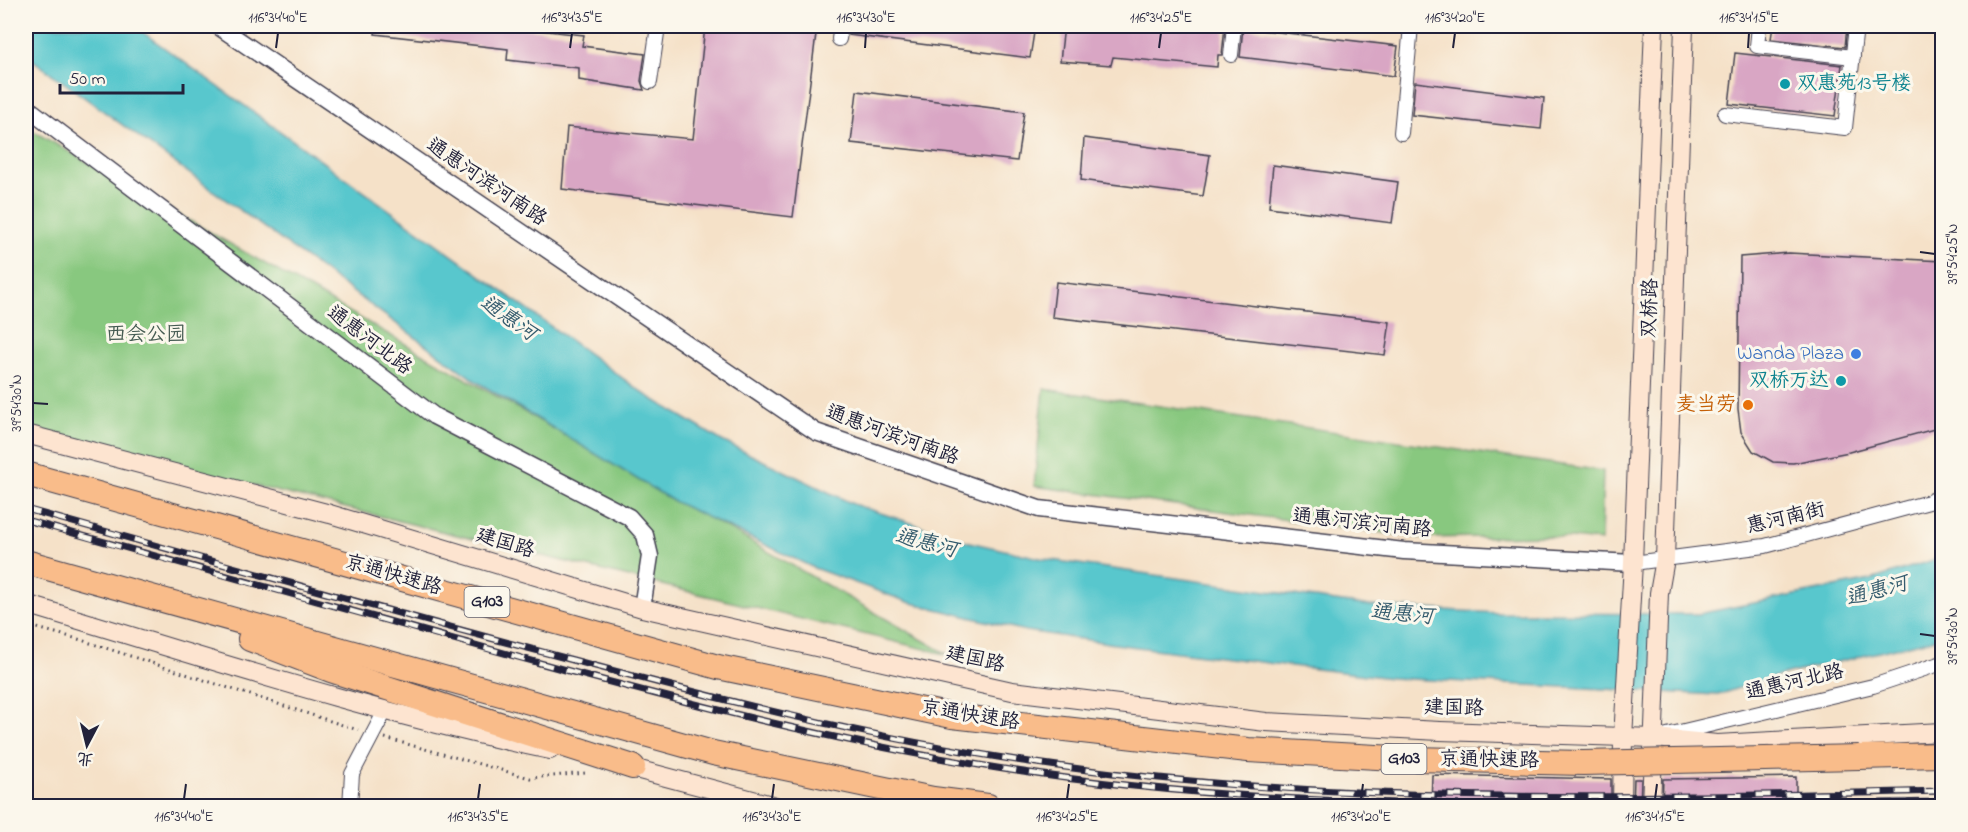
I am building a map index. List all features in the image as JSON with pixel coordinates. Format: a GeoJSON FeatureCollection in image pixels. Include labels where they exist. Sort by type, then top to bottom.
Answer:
{"type":"FeatureCollection","features":[{"type":"Feature","properties":{"kind":"highway","name":"京通快速路"},"geometry":{"type":"LineString","coordinates":[[26,474],[718,667],[952,716],[1248,750],[1413,759],[1583,763],[1942,755]]}},
{"type":"Feature","properties":{"kind":"highway"},"geometry":{"type":"LineString","coordinates":[[26,562],[712,753],[933,799],[988,807]]}},
{"type":"Feature","properties":{"kind":"highway"},"geometry":{"type":"LineString","coordinates":[[110,585],[331,670],[633,768]]}},
{"type":"Feature","properties":{"kind":"main road","name":"双桥路"},"geometry":{"type":"LineString","coordinates":[[1622,807],[1623,738],[1633,563],[1654,26]]}},
{"type":"Feature","properties":{"kind":"main road","name":"双桥路"},"geometry":{"type":"LineString","coordinates":[[1651,807],[1659,592],[1665,559],[1684,26]]}},
{"type":"Feature","properties":{"kind":"main road","name":"建国路"},"geometry":{"type":"LineString","coordinates":[[26,434],[330,514],[642,608],[1012,691],[1266,722],[1655,738],[1718,744],[1942,732]]}},
{"type":"Feature","properties":{"kind":"main road"},"geometry":{"type":"LineString","coordinates":[[26,604],[385,711],[487,737],[633,768],[775,807]]}},
{"type":"Feature","properties":{"kind":"street","name":"通惠河滨河南路"},"geometry":{"type":"LineString","coordinates":[[218,26],[816,432],[1038,509],[1404,551],[1633,563]]}},
{"type":"Feature","properties":{"kind":"street"},"geometry":{"type":"LineString","coordinates":[[650,82],[658,26]]}},
{"type":"Feature","properties":{"kind":"street"},"geometry":{"type":"LineString","coordinates":[[1230,55],[1234,26]]}},
{"type":"Feature","properties":{"kind":"street"},"geometry":{"type":"LineString","coordinates":[[1401,133],[1411,26]]}},
{"type":"Feature","properties":{"kind":"street"},"geometry":{"type":"LineString","coordinates":[[1759,26],[1756,46],[1853,57]]}},
{"type":"Feature","properties":{"kind":"street"},"geometry":{"type":"LineString","coordinates":[[1725,114],[1845,128],[1856,26]]}},
{"type":"Feature","properties":{"kind":"street","name":"通惠河北路"},"geometry":{"type":"LineString","coordinates":[[26,107],[434,416],[629,517],[645,535],[650,556],[642,608]]}},
{"type":"Feature","properties":{"kind":"street","name":"惠河南街"},"geometry":{"type":"LineString","coordinates":[[1633,563],[1765,546],[1929,502],[1942,495]]}},
{"type":"Feature","properties":{"kind":"street","name":"通惠河北路"},"geometry":{"type":"LineString","coordinates":[[1655,738],[1873,686],[1942,663]]}},
{"type":"Feature","properties":{"kind":"street"},"geometry":{"type":"LineString","coordinates":[[350,807],[352,774],[385,711]]}},
{"type":"Feature","properties":{"kind":"path"},"geometry":{"type":"LineString","coordinates":[[26,625],[78,639],[373,735],[530,778],[592,772]]}},
{"type":"Feature","properties":{"kind":"green space","name":"西会公园"},"geometry":{"type":"Polygon","coordinates":[[[26,127],[949,655],[26,430],[26,127]]]}},
{"type":"Feature","properties":{"kind":"green space"},"geometry":{"type":"Polygon","coordinates":[[[1044,389],[1603,471],[1601,541],[1548,536],[1422,538],[1034,486],[1044,389]]]}},
{"type":"Feature","properties":{"kind":"water","name":"通惠河"},"geometry":{"type":"Polygon","coordinates":[[[26,26],[134,26],[646,395],[722,441],[853,504],[969,542],[1044,559],[1370,606],[1498,613],[1698,614],[1871,580],[1942,557],[1942,637],[1762,680],[1718,695],[1391,678],[1026,631],[908,602],[814,568],[673,501],[477,382],[26,55],[26,26]]]}},
{"type":"Feature","properties":{"kind":"building"},"geometry":{"type":"Polygon","coordinates":[[[376,26],[511,26],[584,35],[582,46],[645,54],[641,81],[644,90],[579,80],[579,68],[507,60],[508,49],[375,34],[376,26]]]}},
{"type":"Feature","properties":{"kind":"building"},"geometry":{"type":"Polygon","coordinates":[[[705,26],[817,26],[793,217],[562,189],[567,127],[693,139],[705,26]]]}},
{"type":"Feature","properties":{"kind":"building"},"geometry":{"type":"Polygon","coordinates":[[[850,26],[1035,26],[1030,58],[849,35],[850,26]]]}},
{"type":"Feature","properties":{"kind":"building"},"geometry":{"type":"Polygon","coordinates":[[[1064,26],[1225,26],[1222,55],[1218,55],[1217,67],[1113,57],[1111,65],[1060,61],[1064,26]]]}},
{"type":"Feature","properties":{"kind":"building"},"geometry":{"type":"Polygon","coordinates":[[[1773,26],[1847,26],[1845,47],[1771,39],[1773,26]]]}},
{"type":"Feature","properties":{"kind":"building"},"geometry":{"type":"Polygon","coordinates":[[[1243,28],[1398,46],[1394,76],[1240,57],[1243,28]]]}},
{"type":"Feature","properties":{"kind":"building","name":"双惠苑13号楼"},"geometry":{"type":"Polygon","coordinates":[[[1735,53],[1842,65],[1835,116],[1729,104],[1735,53]]]}},
{"type":"Feature","properties":{"kind":"building"},"geometry":{"type":"Polygon","coordinates":[[[1415,82],[1544,98],[1541,129],[1412,115],[1415,82]]]}},
{"type":"Feature","properties":{"kind":"building"},"geometry":{"type":"Polygon","coordinates":[[[857,91],[1024,112],[1017,161],[851,143],[857,91]]]}},
{"type":"Feature","properties":{"kind":"building"},"geometry":{"type":"Polygon","coordinates":[[[1084,138],[1210,155],[1203,196],[1081,180],[1084,138]]]}},
{"type":"Feature","properties":{"kind":"building"},"geometry":{"type":"Polygon","coordinates":[[[1273,165],[1398,182],[1392,223],[1269,207],[1273,165]]]}},
{"type":"Feature","properties":{"kind":"building","name":"双桥万达"},"geometry":{"type":"Polygon","coordinates":[[[1789,253],[1942,261],[1942,427],[1849,452],[1793,463],[1773,462],[1753,451],[1741,432],[1738,409],[1740,257],[1789,253]]]}},
{"type":"Feature","properties":{"kind":"building"},"geometry":{"type":"Polygon","coordinates":[[[1056,282],[1390,322],[1385,355],[1052,317],[1056,282]]]}},
{"type":"Feature","properties":{"kind":"building"},"geometry":{"type":"Polygon","coordinates":[[[1432,775],[1611,779],[1611,807],[1431,807],[1432,775]]]}},
{"type":"Feature","properties":{"kind":"building"},"geometry":{"type":"Polygon","coordinates":[[[1796,777],[1796,807],[1662,807],[1663,779],[1796,777]]]}},
{"type":"Feature","properties":{"kind":"building"},"geometry":{"type":"Polygon","coordinates":[[[1634,779],[1641,779],[1640,807],[1633,807],[1634,779]]]}},
{"type":"Feature","properties":{"kind":"railway"},"geometry":{"type":"LineString","coordinates":[[26,509],[436,623],[685,689],[796,717],[909,741],[1023,761],[1137,776],[1366,793],[1597,797],[1942,791]]}},
{"type":"Feature","properties":{"kind":"railway"},"geometry":{"type":"LineString","coordinates":[[26,520],[649,692],[819,734],[933,757],[1060,777],[1197,792],[1335,801],[1543,806]]}},
{"type":"Feature","properties":{"kind":"railway"},"geometry":{"type":"LineString","coordinates":[[1697,806],[1942,802]]}},
{"type":"Feature","properties":{"kind":"place","name":"双惠苑13号楼"},"geometry":{"type":"Point","coordinates":[1785,84]}},
{"type":"Feature","properties":{"kind":"place","name":"Wanda Plaza"},"geometry":{"type":"Point","coordinates":[1856,354]}},
{"type":"Feature","properties":{"kind":"place","name":"双桥万达"},"geometry":{"type":"Point","coordinates":[1841,381]}},
{"type":"Feature","properties":{"kind":"place","name":"麦当劳"},"geometry":{"type":"Point","coordinates":[1748,405]}}]}
